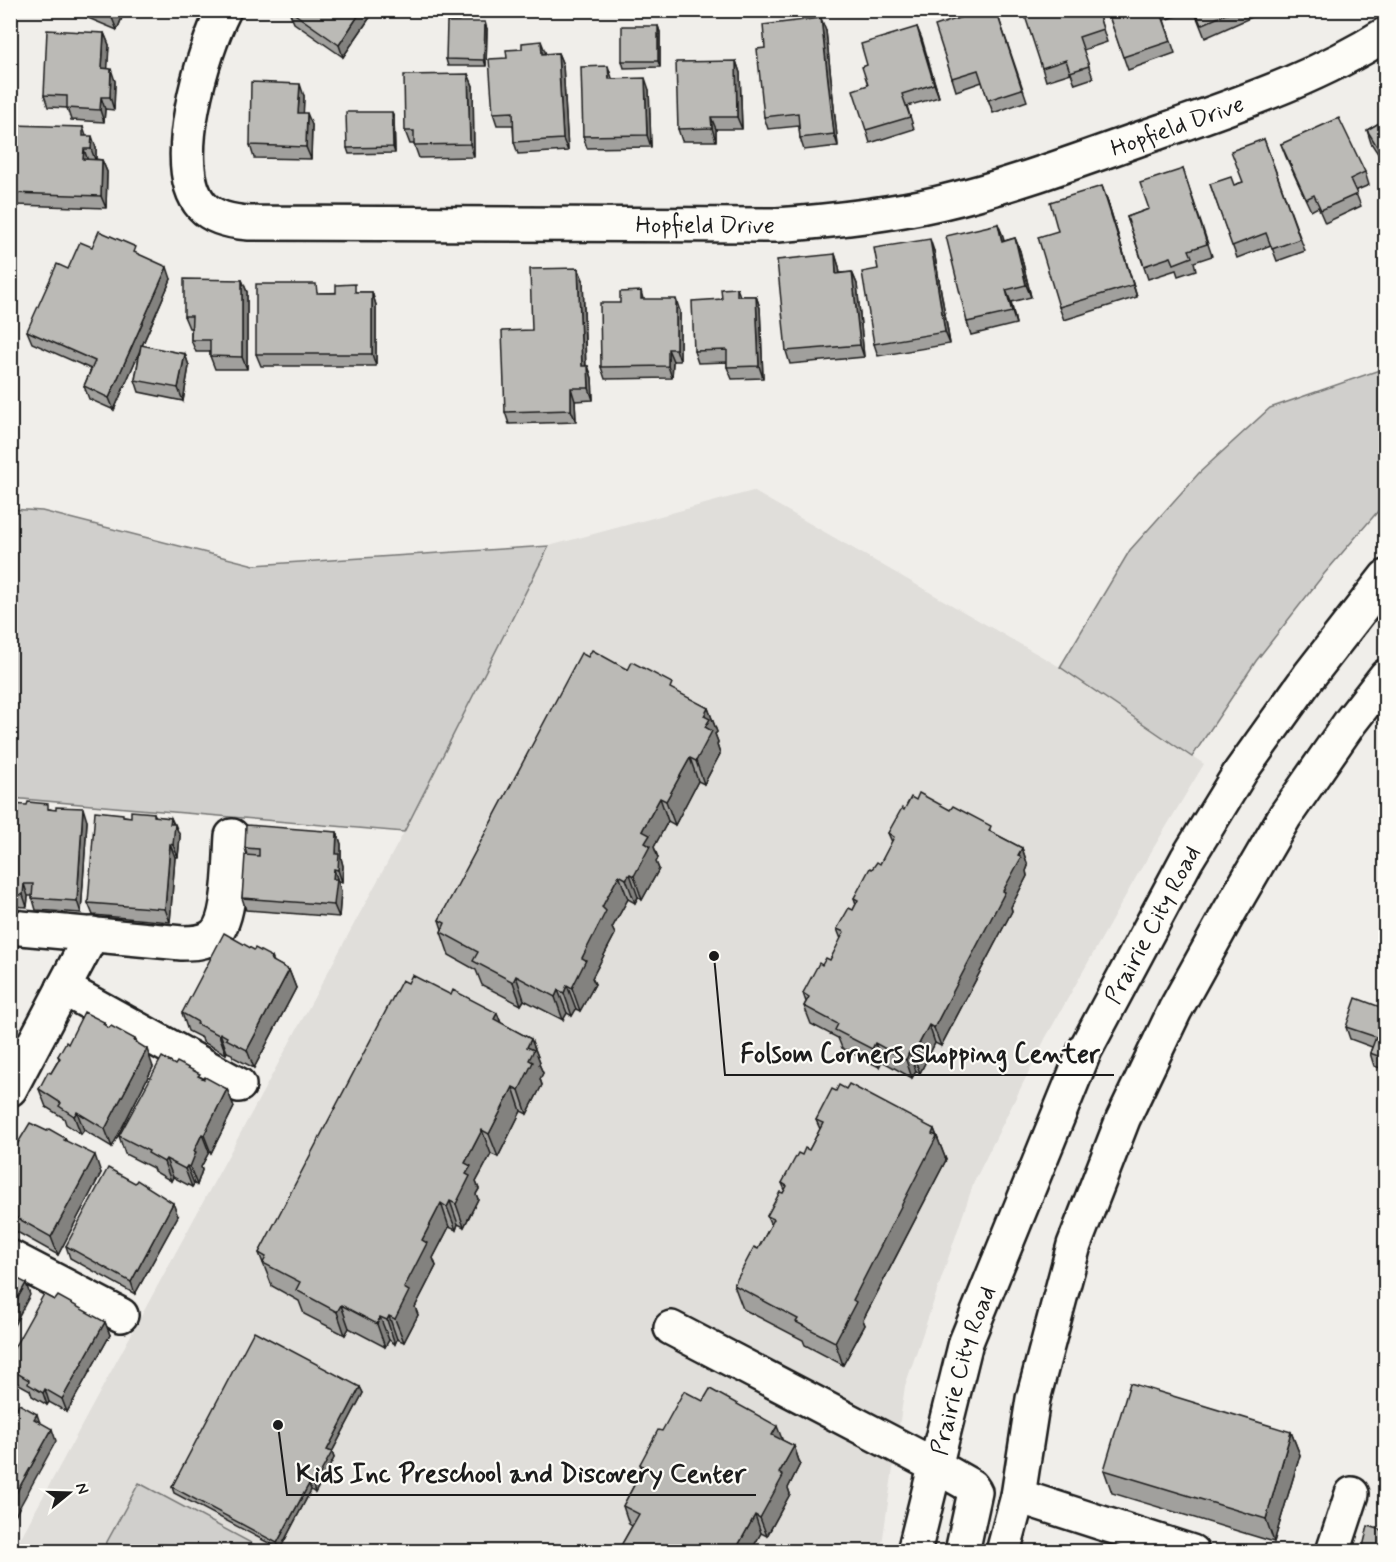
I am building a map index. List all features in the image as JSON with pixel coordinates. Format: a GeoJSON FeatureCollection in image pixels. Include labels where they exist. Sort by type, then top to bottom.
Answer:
{"type":"FeatureCollection","features":[{"type":"Feature","properties":{"kind":"main road","name":"Hopfield Drive"},"geometry":{"type":"LineString","coordinates":[[224,10],[215,28],[199,76],[186,154],[188,176],[192,191],[203,207],[221,218],[249,223],[777,225],[842,220],[939,203],[1044,173],[1273,92],[1319,72],[1386,34]]}},
{"type":"Feature","properties":{"kind":"main road","name":"Prairie City Road"},"geometry":{"type":"LineString","coordinates":[[914,1551],[966,1342],[1085,1050],[1186,859],[1241,771],[1309,676],[1386,577]]}},
{"type":"Feature","properties":{"kind":"main road"},"geometry":{"type":"LineString","coordinates":[[1003,1551],[1018,1496],[1033,1399],[1074,1245],[1123,1119],[1175,1010],[1280,826],[1351,721],[1386,676]]}},
{"type":"Feature","properties":{"kind":"main road"},"geometry":{"type":"LineString","coordinates":[[10,927],[182,943],[198,942],[212,937],[221,928],[224,917],[232,837]]}},
{"type":"Feature","properties":{"kind":"main road"},"geometry":{"type":"LineString","coordinates":[[10,1089],[92,934]]}},
{"type":"Feature","properties":{"kind":"main road"},"geometry":{"type":"LineString","coordinates":[[63,988],[239,1085]]}},
{"type":"Feature","properties":{"kind":"main road"},"geometry":{"type":"LineString","coordinates":[[10,1257],[121,1315]]}},
{"type":"Feature","properties":{"kind":"main road"},"geometry":{"type":"LineString","coordinates":[[671,1328],[971,1485],[975,1492],[962,1551]]}},
{"type":"Feature","properties":{"kind":"main road"},"geometry":{"type":"LineString","coordinates":[[1333,1551],[1352,1494]]}},
{"type":"Feature","properties":{"kind":"main road"},"geometry":{"type":"LineString","coordinates":[[1018,1496],[1192,1551]]}},
{"type":"Feature","properties":{"kind":"shaded area"},"geometry":{"type":"Polygon","coordinates":[[[1385,368],[1385,503],[1324,574],[1256,661],[1192,757],[1060,667],[1130,550],[1199,473],[1270,408],[1385,368]]]}},
{"type":"Feature","properties":{"kind":"shaded area"},"geometry":{"type":"Polygon","coordinates":[[[753,491],[1060,667],[1204,764],[1139,872],[1045,1039],[974,1182],[905,1386],[881,1551],[13,1552],[404,832],[549,546],[753,491]]]}},
{"type":"Feature","properties":{"kind":"shaded area"},"geometry":{"type":"Polygon","coordinates":[[[10,509],[42,511],[254,565],[549,546],[404,832],[11,798],[10,509]]]}},
{"type":"Feature","properties":{"kind":"shaded area"},"geometry":{"type":"Polygon","coordinates":[[[139,1483],[266,1551],[102,1551],[139,1483]]]}},
{"type":"Feature","properties":{"kind":"building"},"geometry":{"type":"Polygon","coordinates":[[[94,10],[115,10],[112,18],[94,10]]]}},
{"type":"Feature","properties":{"kind":"building"},"geometry":{"type":"Polygon","coordinates":[[[289,10],[362,10],[339,45],[289,10]]]}},
{"type":"Feature","properties":{"kind":"building"},"geometry":{"type":"Polygon","coordinates":[[[983,10],[996,10],[1022,89],[988,100],[978,70],[952,78],[935,26],[983,10]]]}},
{"type":"Feature","properties":{"kind":"building"},"geometry":{"type":"Polygon","coordinates":[[[1023,10],[1097,10],[1103,29],[1079,37],[1089,66],[1070,72],[1066,60],[1042,68],[1023,10]]]}},
{"type":"Feature","properties":{"kind":"building"},"geometry":{"type":"Polygon","coordinates":[[[1107,10],[1160,10],[1171,41],[1123,57],[1107,10]]]}},
{"type":"Feature","properties":{"kind":"building"},"geometry":{"type":"Polygon","coordinates":[[[1195,10],[1235,10],[1201,25],[1195,10]]]}},
{"type":"Feature","properties":{"kind":"building"},"geometry":{"type":"Polygon","coordinates":[[[821,18],[834,134],[800,138],[798,113],[764,117],[757,49],[765,48],[763,25],[821,18]]]}},
{"type":"Feature","properties":{"kind":"building"},"geometry":{"type":"Polygon","coordinates":[[[447,22],[485,22],[484,60],[446,59],[447,22]]]}},
{"type":"Feature","properties":{"kind":"building"},"geometry":{"type":"Polygon","coordinates":[[[622,26],[658,26],[658,61],[622,61],[622,26]]]}},
{"type":"Feature","properties":{"kind":"building"},"geometry":{"type":"Polygon","coordinates":[[[917,27],[934,84],[902,94],[910,117],[866,130],[853,90],[868,85],[862,67],[867,65],[861,44],[917,27]]]}},
{"type":"Feature","properties":{"kind":"building"},"geometry":{"type":"Polygon","coordinates":[[[47,30],[104,33],[102,68],[111,69],[110,97],[101,97],[100,110],[67,108],[67,96],[44,95],[47,30]]]}},
{"type":"Feature","properties":{"kind":"building"},"geometry":{"type":"Polygon","coordinates":[[[541,41],[542,54],[558,53],[563,139],[514,142],[513,112],[493,113],[489,59],[507,58],[506,50],[522,49],[522,43],[541,41]]]}},
{"type":"Feature","properties":{"kind":"building"},"geometry":{"type":"Polygon","coordinates":[[[736,61],[737,117],[711,117],[712,128],[678,129],[676,62],[736,61]]]}},
{"type":"Feature","properties":{"kind":"building"},"geometry":{"type":"Polygon","coordinates":[[[608,66],[609,79],[645,78],[647,135],[583,136],[581,67],[608,66]]]}},
{"type":"Feature","properties":{"kind":"building"},"geometry":{"type":"Polygon","coordinates":[[[468,74],[470,144],[414,145],[414,131],[405,131],[404,75],[468,74]]]}},
{"type":"Feature","properties":{"kind":"building"},"geometry":{"type":"Polygon","coordinates":[[[251,82],[300,84],[298,113],[307,113],[306,147],[250,145],[251,82]]]}},
{"type":"Feature","properties":{"kind":"building"},"geometry":{"type":"Polygon","coordinates":[[[346,112],[392,112],[393,147],[347,148],[346,112]]]}},
{"type":"Feature","properties":{"kind":"building"},"geometry":{"type":"Polygon","coordinates":[[[1339,118],[1365,172],[1350,179],[1357,194],[1321,210],[1314,195],[1306,199],[1281,144],[1339,118]]]}},
{"type":"Feature","properties":{"kind":"building"},"geometry":{"type":"Polygon","coordinates":[[[1386,119],[1386,161],[1367,130],[1386,119]]]}},
{"type":"Feature","properties":{"kind":"building"},"geometry":{"type":"Polygon","coordinates":[[[13,125],[83,127],[83,136],[92,136],[91,149],[84,149],[83,159],[102,160],[101,196],[11,193],[13,125]]]}},
{"type":"Feature","properties":{"kind":"building"},"geometry":{"type":"Polygon","coordinates":[[[1264,139],[1300,239],[1272,249],[1266,233],[1232,246],[1210,184],[1231,177],[1234,185],[1243,182],[1231,151],[1264,139]]]}},
{"type":"Feature","properties":{"kind":"building"},"geometry":{"type":"Polygon","coordinates":[[[1183,169],[1207,244],[1189,250],[1192,257],[1174,264],[1171,257],[1144,266],[1127,217],[1149,209],[1140,183],[1183,169]]]}},
{"type":"Feature","properties":{"kind":"building"},"geometry":{"type":"Polygon","coordinates":[[[1102,186],[1133,285],[1059,307],[1038,237],[1058,231],[1050,202],[1102,186]]]}},
{"type":"Feature","properties":{"kind":"building"},"geometry":{"type":"Polygon","coordinates":[[[998,224],[1002,242],[1015,238],[1026,285],[1006,290],[1012,312],[967,322],[946,236],[998,224]]]}},
{"type":"Feature","properties":{"kind":"building"},"geometry":{"type":"Polygon","coordinates":[[[99,231],[136,247],[134,252],[167,267],[109,398],[84,386],[95,361],[27,331],[57,264],[68,269],[80,242],[92,247],[99,231]]]}},
{"type":"Feature","properties":{"kind":"building"},"geometry":{"type":"Polygon","coordinates":[[[930,239],[945,332],[874,344],[862,272],[878,269],[874,248],[930,239]]]}},
{"type":"Feature","properties":{"kind":"building"},"geometry":{"type":"Polygon","coordinates":[[[835,254],[836,274],[852,272],[860,345],[786,351],[777,260],[835,254]]]}},
{"type":"Feature","properties":{"kind":"building"},"geometry":{"type":"Polygon","coordinates":[[[578,268],[582,366],[588,366],[589,388],[571,388],[571,410],[505,412],[502,331],[532,330],[530,269],[578,268]]]}},
{"type":"Feature","properties":{"kind":"building"},"geometry":{"type":"Polygon","coordinates":[[[184,279],[242,280],[242,357],[210,356],[210,340],[191,340],[192,316],[184,316],[184,279]]]}},
{"type":"Feature","properties":{"kind":"building"},"geometry":{"type":"Polygon","coordinates":[[[256,284],[316,284],[317,293],[336,293],[336,285],[355,284],[355,292],[372,292],[372,354],[256,354],[256,284]]]}},
{"type":"Feature","properties":{"kind":"building"},"geometry":{"type":"Polygon","coordinates":[[[737,288],[737,296],[756,296],[759,366],[727,367],[727,350],[694,351],[692,301],[722,299],[721,289],[737,288]]]}},
{"type":"Feature","properties":{"kind":"building"},"geometry":{"type":"Polygon","coordinates":[[[641,291],[641,299],[676,299],[676,349],[668,349],[668,366],[601,367],[600,303],[620,303],[620,292],[641,291]]]}},
{"type":"Feature","properties":{"kind":"building"},"geometry":{"type":"Polygon","coordinates":[[[141,345],[185,354],[178,388],[135,380],[141,345]]]}},
{"type":"Feature","properties":{"kind":"building"},"geometry":{"type":"Polygon","coordinates":[[[592,650],[628,670],[632,662],[672,683],[670,688],[708,708],[704,716],[710,719],[705,727],[712,731],[696,761],[690,758],[666,801],[660,798],[642,831],[650,835],[645,843],[650,846],[634,876],[630,874],[626,879],[619,875],[602,907],[606,911],[582,958],[586,960],[572,988],[567,985],[564,993],[558,990],[555,997],[516,976],[513,982],[473,961],[478,952],[441,932],[445,923],[439,920],[581,653],[588,657],[592,650]]]}},
{"type":"Feature","properties":{"kind":"building"},"geometry":{"type":"Polygon","coordinates":[[[919,793],[950,810],[953,806],[991,826],[989,831],[1022,848],[1018,855],[1021,858],[1003,891],[1005,892],[934,1028],[929,1025],[913,1055],[909,1052],[906,1060],[875,1043],[872,1049],[835,1030],[838,1024],[804,1006],[809,997],[803,993],[819,963],[822,965],[826,958],[830,960],[844,932],[837,929],[849,908],[853,910],[858,900],[854,898],[870,868],[872,869],[877,862],[880,864],[894,837],[888,833],[902,808],[904,810],[911,797],[916,800],[919,793]]]}},
{"type":"Feature","properties":{"kind":"building"},"geometry":{"type":"Polygon","coordinates":[[[28,802],[48,804],[48,809],[56,810],[56,807],[83,808],[77,901],[32,898],[33,884],[24,884],[23,895],[10,894],[10,804],[27,805],[28,802]]]}},
{"type":"Feature","properties":{"kind":"building"},"geometry":{"type":"Polygon","coordinates":[[[95,811],[131,817],[131,811],[154,813],[154,816],[171,818],[170,824],[175,824],[173,845],[170,844],[165,909],[88,903],[95,811]]]}},
{"type":"Feature","properties":{"kind":"building"},"geometry":{"type":"Polygon","coordinates":[[[246,825],[337,832],[336,854],[339,854],[338,870],[334,869],[333,879],[337,879],[334,905],[242,898],[245,855],[259,856],[259,849],[245,848],[246,825]]]}},
{"type":"Feature","properties":{"kind":"building"},"geometry":{"type":"Polygon","coordinates":[[[224,933],[272,957],[271,960],[289,970],[247,1050],[226,1039],[227,1037],[220,1033],[219,1035],[197,1024],[198,1022],[182,1013],[224,933]]]}},
{"type":"Feature","properties":{"kind":"building"},"geometry":{"type":"Polygon","coordinates":[[[412,975],[451,995],[453,990],[497,1013],[494,1019],[531,1039],[527,1047],[534,1050],[529,1060],[533,1062],[519,1090],[513,1087],[489,1134],[482,1130],[465,1163],[471,1166],[466,1174],[470,1176],[456,1204],[450,1201],[447,1207],[441,1203],[422,1240],[427,1243],[404,1288],[409,1291],[395,1319],[389,1316],[387,1320],[380,1317],[377,1324],[341,1305],[337,1312],[296,1290],[300,1282],[263,1263],[266,1257],[259,1253],[402,980],[408,983],[412,975]]]}},
{"type":"Feature","properties":{"kind":"building"},"geometry":{"type":"Polygon","coordinates":[[[1356,998],[1383,1008],[1386,1001],[1386,1059],[1370,1053],[1376,1037],[1346,1027],[1356,998]]]}},
{"type":"Feature","properties":{"kind":"building"},"geometry":{"type":"Polygon","coordinates":[[[84,1012],[104,1022],[103,1024],[109,1028],[111,1026],[135,1039],[134,1041],[147,1049],[105,1129],[77,1112],[74,1116],[59,1106],[61,1103],[39,1089],[48,1072],[51,1073],[60,1058],[58,1056],[66,1042],[68,1044],[84,1012]]]}},
{"type":"Feature","properties":{"kind":"building"},"geometry":{"type":"Polygon","coordinates":[[[162,1057],[175,1065],[177,1062],[200,1074],[198,1076],[204,1079],[205,1077],[227,1089],[204,1135],[202,1134],[190,1167],[187,1166],[185,1169],[166,1159],[164,1162],[148,1153],[149,1151],[119,1136],[162,1057]]]}},
{"type":"Feature","properties":{"kind":"building"},"geometry":{"type":"Polygon","coordinates":[[[849,1084],[934,1129],[932,1134],[937,1136],[853,1300],[856,1302],[835,1342],[796,1322],[798,1319],[734,1285],[754,1247],[758,1249],[774,1219],[767,1216],[780,1192],[783,1193],[787,1186],[782,1183],[798,1153],[802,1155],[805,1148],[809,1150],[823,1123],[816,1120],[832,1089],[836,1091],[839,1085],[846,1089],[849,1084]]]}},
{"type":"Feature","properties":{"kind":"building"},"geometry":{"type":"Polygon","coordinates":[[[30,1123],[47,1131],[49,1129],[65,1138],[64,1140],[95,1155],[51,1237],[10,1214],[10,1156],[30,1123]]]}},
{"type":"Feature","properties":{"kind":"building"},"geometry":{"type":"Polygon","coordinates":[[[108,1168],[135,1183],[137,1180],[173,1203],[131,1282],[66,1246],[108,1168]]]}},
{"type":"Feature","properties":{"kind":"building"},"geometry":{"type":"Polygon","coordinates":[[[10,1269],[14,1271],[12,1276],[26,1283],[10,1312],[10,1269]]]}},
{"type":"Feature","properties":{"kind":"building"},"geometry":{"type":"Polygon","coordinates":[[[44,1294],[55,1300],[58,1296],[105,1322],[62,1399],[45,1389],[43,1393],[28,1384],[29,1380],[10,1369],[10,1355],[44,1294]]]}},
{"type":"Feature","properties":{"kind":"building"},"geometry":{"type":"Polygon","coordinates":[[[254,1331],[360,1387],[327,1450],[332,1452],[313,1486],[309,1484],[277,1543],[172,1487],[254,1331]]]}},
{"type":"Feature","properties":{"kind":"building"},"geometry":{"type":"Polygon","coordinates":[[[1130,1383],[1291,1432],[1266,1519],[1104,1470],[1130,1383]]]}},
{"type":"Feature","properties":{"kind":"building"},"geometry":{"type":"Polygon","coordinates":[[[710,1389],[777,1426],[772,1435],[794,1446],[779,1473],[783,1476],[760,1518],[755,1515],[735,1551],[618,1551],[639,1514],[623,1506],[644,1467],[640,1464],[658,1430],[662,1431],[684,1391],[703,1401],[710,1389]]]}},
{"type":"Feature","properties":{"kind":"building"},"geometry":{"type":"Polygon","coordinates":[[[19,1404],[37,1414],[34,1419],[52,1429],[10,1504],[10,1408],[15,1411],[19,1404]]]}},
{"type":"Feature","properties":{"kind":"building"},"geometry":{"type":"Polygon","coordinates":[[[1368,1526],[1386,1531],[1386,1551],[1362,1551],[1368,1526]]]}},
{"type":"Feature","properties":{"kind":"place","name":"Folsom Corners Shopping Center"},"geometry":{"type":"Point","coordinates":[714,956]}},
{"type":"Feature","properties":{"kind":"place","name":"Kids Inc Preschool and Discovery Center"},"geometry":{"type":"Point","coordinates":[278,1425]}}]}
